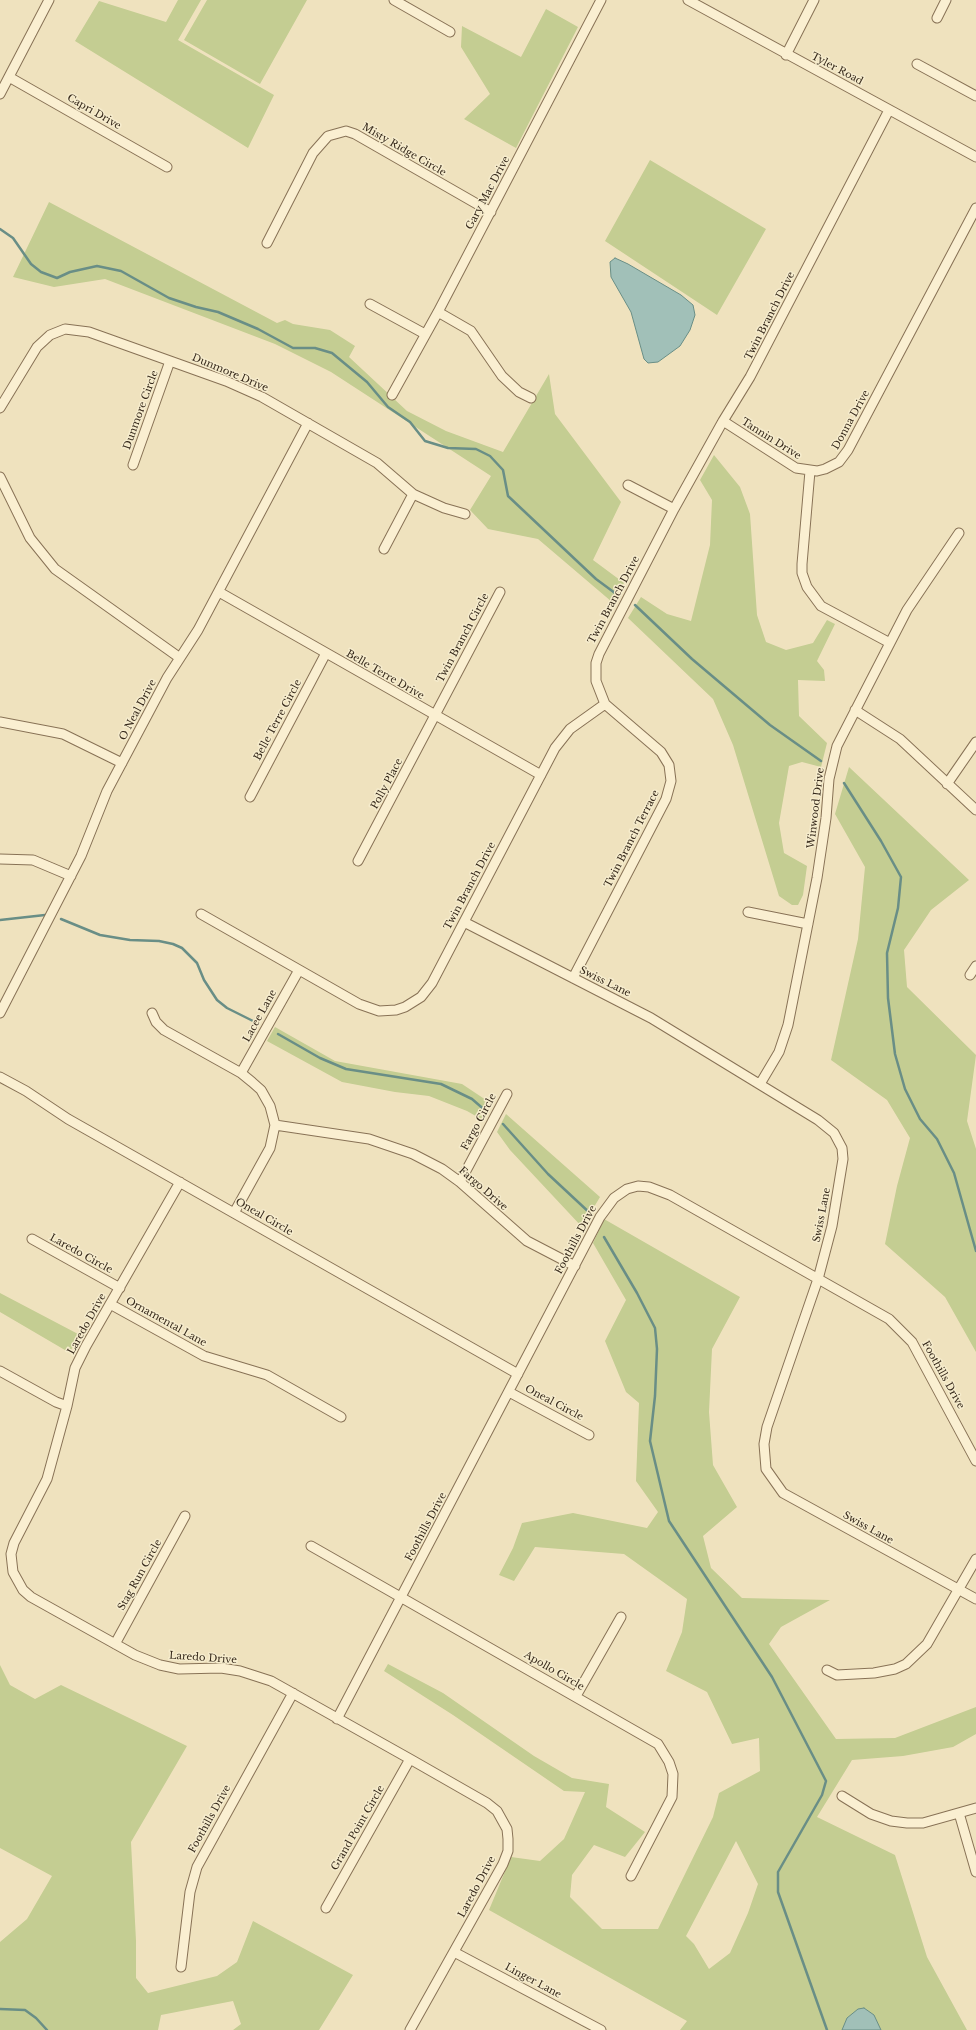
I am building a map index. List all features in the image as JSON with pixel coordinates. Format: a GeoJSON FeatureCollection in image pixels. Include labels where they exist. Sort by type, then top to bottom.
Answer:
{"type":"FeatureCollection","features":[{"type":"Feature","properties":{"kind":"street"},"geometry":{"type":"LineString","coordinates":[[0,93],[49,0]]}},
{"type":"Feature","properties":{"kind":"street"},"geometry":{"type":"LineString","coordinates":[[394,0],[450,32]]}},
{"type":"Feature","properties":{"kind":"street","name":"Gary Mac Drive"},"geometry":{"type":"LineString","coordinates":[[392,395],[438,312],[601,0]]}},
{"type":"Feature","properties":{"kind":"street","name":"Tyler Road"},"geometry":{"type":"LineString","coordinates":[[688,0],[786,55],[976,157]]}},
{"type":"Feature","properties":{"kind":"street"},"geometry":{"type":"LineString","coordinates":[[786,55],[814,0]]}},
{"type":"Feature","properties":{"kind":"street"},"geometry":{"type":"LineString","coordinates":[[937,18],[946,0]]}},
{"type":"Feature","properties":{"kind":"street"},"geometry":{"type":"LineString","coordinates":[[917,64],[976,96]]}},
{"type":"Feature","properties":{"kind":"street","name":"Capri Drive"},"geometry":{"type":"LineString","coordinates":[[9,77],[167,167]]}},
{"type":"Feature","properties":{"kind":"street","name":"Twin Branch Drive"},"geometry":{"type":"LineString","coordinates":[[201,914],[369,1009],[379,1011],[396,1010],[414,1003],[427,991],[562,737],[577,723],[605,704],[596,681],[596,663],[599,654],[674,509],[723,421],[750,377],[889,110]]}},
{"type":"Feature","properties":{"kind":"street","name":"Misty Ridge Circle"},"geometry":{"type":"LineString","coordinates":[[267,243],[314,153],[328,136],[346,131],[355,134],[490,212]]}},
{"type":"Feature","properties":{"kind":"street","name":"Donna Drive"},"geometry":{"type":"LineString","coordinates":[[810,471],[825,469],[833,466],[844,458],[976,208]]}},
{"type":"Feature","properties":{"kind":"street"},"geometry":{"type":"LineString","coordinates":[[370,304],[425,334]]}},
{"type":"Feature","properties":{"kind":"street"},"geometry":{"type":"LineString","coordinates":[[438,312],[471,330],[502,376],[519,392],[531,398]]}},
{"type":"Feature","properties":{"kind":"street","name":"Dunmore Drive"},"geometry":{"type":"LineString","coordinates":[[0,408],[37,347],[50,335],[65,329],[89,332],[233,384],[262,397],[377,463],[413,494],[444,508],[465,514]]}},
{"type":"Feature","properties":{"kind":"street","name":"Dunmore Circle"},"geometry":{"type":"LineString","coordinates":[[133,465],[170,362]]}},
{"type":"Feature","properties":{"kind":"street","name":"Tannin Drive"},"geometry":{"type":"LineString","coordinates":[[723,421],[787,463],[796,468],[810,471]]}},
{"type":"Feature","properties":{"kind":"street","name":"O Neal Drive"},"geometry":{"type":"LineString","coordinates":[[0,1013],[87,844],[107,791],[167,678],[198,630],[219,592],[308,423]]}},
{"type":"Feature","properties":{"kind":"street"},"geometry":{"type":"LineString","coordinates":[[810,471],[802,564],[802,573],[807,588],[821,606],[890,643]]}},
{"type":"Feature","properties":{"kind":"street"},"geometry":{"type":"LineString","coordinates":[[0,477],[30,538],[54,569],[180,658]]}},
{"type":"Feature","properties":{"kind":"street"},"geometry":{"type":"LineString","coordinates":[[628,485],[674,509]]}},
{"type":"Feature","properties":{"kind":"street"},"geometry":{"type":"LineString","coordinates":[[384,550],[413,494]]}},
{"type":"Feature","properties":{"kind":"street","name":"Winwood Drive"},"geometry":{"type":"LineString","coordinates":[[760,1084],[778,1052],[788,1025],[823,841],[828,779],[837,746],[918,592],[959,533]]}},
{"type":"Feature","properties":{"kind":"street","name":"Belle Terre Drive"},"geometry":{"type":"LineString","coordinates":[[219,592],[434,716],[541,775]]}},
{"type":"Feature","properties":{"kind":"street","name":"Twin Branch Circle"},"geometry":{"type":"LineString","coordinates":[[434,716],[500,592]]}},
{"type":"Feature","properties":{"kind":"street","name":"Belle Terre Circle"},"geometry":{"type":"LineString","coordinates":[[250,797],[326,653]]}},
{"type":"Feature","properties":{"kind":"street","name":"Twin Branch Terrace"},"geometry":{"type":"LineString","coordinates":[[573,978],[666,800],[671,781],[669,765],[661,752],[605,704]]}},
{"type":"Feature","properties":{"kind":"street"},"geometry":{"type":"LineString","coordinates":[[855,710],[900,739],[976,810]]}},
{"type":"Feature","properties":{"kind":"street","name":"Polly Place"},"geometry":{"type":"LineString","coordinates":[[358,861],[434,716]]}},
{"type":"Feature","properties":{"kind":"street"},"geometry":{"type":"LineString","coordinates":[[0,722],[63,734],[122,763]]}},
{"type":"Feature","properties":{"kind":"street"},"geometry":{"type":"LineString","coordinates":[[947,784],[976,742]]}},
{"type":"Feature","properties":{"kind":"street"},"geometry":{"type":"LineString","coordinates":[[0,859],[33,860],[71,876]]}},
{"type":"Feature","properties":{"kind":"street"},"geometry":{"type":"LineString","coordinates":[[748,912],[808,924]]}},
{"type":"Feature","properties":{"kind":"street","name":"Swiss Lane"},"geometry":{"type":"LineString","coordinates":[[464,922],[651,1018],[760,1084],[828,1127],[834,1133],[842,1148],[842,1170],[832,1226],[818,1279],[766,1427],[764,1444],[766,1469],[783,1493],[976,1599]]}},
{"type":"Feature","properties":{"kind":"street"},"geometry":{"type":"LineString","coordinates":[[970,975],[976,966]]}},
{"type":"Feature","properties":{"kind":"street","name":"Lacee Lane"},"geometry":{"type":"LineString","coordinates":[[241,1073],[299,970]]}},
{"type":"Feature","properties":{"kind":"street"},"geometry":{"type":"LineString","coordinates":[[152,1013],[156,1022],[164,1030],[241,1073],[252,1082],[266,1098],[270,1106],[275,1125],[273,1138],[266,1157],[234,1213]]}},
{"type":"Feature","properties":{"kind":"street","name":"Oneal Circle"},"geometry":{"type":"LineString","coordinates":[[0,1077],[26,1091],[68,1119],[518,1374]]}},
{"type":"Feature","properties":{"kind":"street","name":"Fargo Circle"},"geometry":{"type":"LineString","coordinates":[[460,1182],[507,1094]]}},
{"type":"Feature","properties":{"kind":"street","name":"Fargo Drive"},"geometry":{"type":"LineString","coordinates":[[275,1125],[363,1138],[389,1144],[413,1154],[442,1169],[460,1182],[527,1241],[575,1266]]}},
{"type":"Feature","properties":{"kind":"street","name":"Laredo Drive"},"geometry":{"type":"LineString","coordinates":[[180,1182],[86,1346],[75,1368],[67,1406],[47,1479],[14,1543],[11,1554],[13,1572],[23,1590],[31,1597],[135,1655],[160,1665],[179,1669],[221,1668],[256,1675],[410,1759],[487,1803],[497,1812],[507,1830],[508,1851],[503,1864],[410,2030]]}},
{"type":"Feature","properties":{"kind":"street","name":"Foothills Drive"},"geometry":{"type":"LineString","coordinates":[[337,1719],[600,1217],[614,1198],[627,1189],[638,1186],[649,1187],[670,1195],[889,1319],[912,1342],[976,1461]]}},
{"type":"Feature","properties":{"kind":"street","name":"Laredo Circle"},"geometry":{"type":"LineString","coordinates":[[32,1239],[120,1288]]}},
{"type":"Feature","properties":{"kind":"street","name":"Ornamental Lane"},"geometry":{"type":"LineString","coordinates":[[110,1304],[204,1356],[267,1375],[341,1417]]}},
{"type":"Feature","properties":{"kind":"street"},"geometry":{"type":"LineString","coordinates":[[0,1371],[56,1402],[67,1406]]}},
{"type":"Feature","properties":{"kind":"street","name":"Oneal Circle"},"geometry":{"type":"LineString","coordinates":[[509,1392],[589,1435]]}},
{"type":"Feature","properties":{"kind":"street","name":"Stag Run Circle"},"geometry":{"type":"LineString","coordinates":[[115,1644],[185,1516]]}},
{"type":"Feature","properties":{"kind":"street","name":"Apollo Circle"},"geometry":{"type":"LineString","coordinates":[[311,1546],[658,1744],[669,1762],[673,1774],[672,1797],[631,1876]]}},
{"type":"Feature","properties":{"kind":"street"},"geometry":{"type":"LineString","coordinates":[[827,1670],[837,1675],[874,1673],[895,1669],[906,1664],[927,1644],[976,1558]]}},
{"type":"Feature","properties":{"kind":"street"},"geometry":{"type":"LineString","coordinates":[[576,1696],[621,1617]]}},
{"type":"Feature","properties":{"kind":"street","name":"Foothills Drive"},"geometry":{"type":"LineString","coordinates":[[181,1967],[190,1892],[197,1867],[293,1694]]}},
{"type":"Feature","properties":{"kind":"street","name":"Grand Point Circle"},"geometry":{"type":"LineString","coordinates":[[326,1908],[410,1759]]}},
{"type":"Feature","properties":{"kind":"street"},"geometry":{"type":"LineString","coordinates":[[842,1796],[871,1814],[891,1821],[923,1823],[976,1808]]}},
{"type":"Feature","properties":{"kind":"street"},"geometry":{"type":"LineString","coordinates":[[959,1813],[976,1872]]}},
{"type":"Feature","properties":{"kind":"street","name":"Linger Lane"},"geometry":{"type":"LineString","coordinates":[[454,1952],[601,2030]]}},
{"type":"Feature","properties":{"kind":"green space"},"geometry":{"type":"Polygon","coordinates":[[[178,0],[201,0],[178,40],[274,95],[248,148],[75,41],[99,1],[166,22],[178,0]]]}},
{"type":"Feature","properties":{"kind":"green space"},"geometry":{"type":"Polygon","coordinates":[[[207,0],[307,0],[260,84],[184,40],[207,0]]]}},
{"type":"Feature","properties":{"kind":"green space"},"geometry":{"type":"Polygon","coordinates":[[[546,9],[578,27],[516,148],[464,119],[490,94],[461,47],[462,26],[521,57],[546,9]]]}},
{"type":"Feature","properties":{"kind":"green space"},"geometry":{"type":"Polygon","coordinates":[[[650,160],[766,229],[717,315],[605,241],[650,160]]]}},
{"type":"Feature","properties":{"kind":"green space"},"geometry":{"type":"Polygon","coordinates":[[[49,202],[277,323],[285,320],[293,324],[330,330],[355,346],[349,357],[407,411],[446,431],[503,452],[549,374],[555,414],[621,502],[593,560],[624,583],[612,602],[538,539],[488,529],[470,510],[491,476],[331,372],[275,344],[105,279],[54,287],[13,277],[49,202]]]}},
{"type":"Feature","properties":{"kind":"green space"},"geometry":{"type":"Polygon","coordinates":[[[714,455],[740,487],[750,514],[757,615],[766,642],[786,650],[813,643],[827,620],[835,624],[817,661],[824,670],[825,681],[798,680],[799,716],[827,743],[821,767],[802,762],[789,766],[779,823],[784,853],[807,866],[803,895],[798,905],[792,905],[779,896],[733,745],[713,699],[628,618],[641,597],[667,614],[691,621],[710,545],[712,500],[700,480],[714,455]]]}},
{"type":"Feature","properties":{"kind":"green space"},"geometry":{"type":"Polygon","coordinates":[[[849,767],[969,880],[931,910],[904,950],[907,987],[976,1055],[967,1121],[976,1149],[976,1352],[945,1297],[885,1244],[897,1186],[910,1138],[887,1100],[831,1060],[858,939],[865,867],[835,814],[849,767]]]}},
{"type":"Feature","properties":{"kind":"green space"},"geometry":{"type":"Polygon","coordinates":[[[275,1027],[335,1061],[462,1084],[489,1102],[481,1119],[467,1111],[429,1096],[395,1092],[342,1082],[267,1041],[275,1027]]]}},
{"type":"Feature","properties":{"kind":"green space"},"geometry":{"type":"Polygon","coordinates":[[[506,1114],[600,1197],[582,1227],[510,1150],[497,1132],[506,1114]]]}},
{"type":"Feature","properties":{"kind":"green space"},"geometry":{"type":"Polygon","coordinates":[[[604,1219],[740,1297],[712,1349],[709,1412],[713,1465],[737,1507],[703,1536],[711,1568],[742,1598],[830,1600],[781,1627],[769,1644],[836,1739],[895,1738],[976,1707],[976,1734],[953,1747],[903,1756],[852,1760],[817,1817],[895,1855],[927,1957],[967,2030],[680,2030],[687,2021],[489,1910],[511,1857],[540,1861],[564,1839],[585,1792],[564,1791],[453,1715],[384,1671],[388,1664],[443,1693],[534,1756],[572,1778],[609,1784],[606,1807],[645,1832],[625,1857],[594,1845],[572,1875],[570,1897],[602,1929],[658,1929],[713,1817],[719,1793],[760,1771],[759,1738],[732,1744],[707,1692],[666,1671],[682,1632],[687,1599],[624,1554],[535,1547],[514,1581],[499,1575],[513,1548],[522,1523],[573,1513],[647,1528],[658,1512],[636,1481],[639,1403],[626,1392],[605,1341],[626,1300],[593,1243],[604,1219]],[[736,1841],[686,1936],[694,1944],[709,1969],[730,1953],[748,1913],[758,1884],[736,1841]]]}},
{"type":"Feature","properties":{"kind":"green space"},"geometry":{"type":"Polygon","coordinates":[[[0,1293],[78,1334],[70,1353],[0,1312],[0,1293]]]}},
{"type":"Feature","properties":{"kind":"green space"},"geometry":{"type":"Polygon","coordinates":[[[0,1665],[10,1685],[35,1699],[61,1685],[187,1746],[131,1842],[136,1941],[136,1978],[148,1993],[217,1976],[237,1962],[253,1921],[353,1975],[319,2030],[233,2030],[241,2024],[233,2001],[161,2015],[158,2030],[0,2030],[0,1942],[27,1919],[52,1876],[0,1848],[0,1665]]]}},
{"type":"Feature","properties":{"kind":"water"},"geometry":{"type":"Polygon","coordinates":[[[615,258],[681,295],[693,305],[695,315],[690,330],[680,346],[658,362],[648,363],[644,359],[631,312],[611,277],[610,262],[615,258]]]}},
{"type":"Feature","properties":{"kind":"water"},"geometry":{"type":"Polygon","coordinates":[[[864,2008],[874,2015],[881,2030],[842,2030],[847,2018],[858,2009],[864,2008]]]}},
{"type":"Feature","properties":{"kind":"waterway"},"geometry":{"type":"LineString","coordinates":[[0,229],[13,238],[31,264],[41,272],[57,278],[70,272],[97,266],[121,271],[169,298],[196,307],[218,312],[258,329],[293,348],[315,348],[332,353],[367,382],[388,407],[410,422],[425,441],[448,448],[476,449],[490,456],[503,470],[508,496],[596,579],[619,596]]}},
{"type":"Feature","properties":{"kind":"waterway"},"geometry":{"type":"LineString","coordinates":[[635,605],[692,659],[770,725],[821,761]]}},
{"type":"Feature","properties":{"kind":"waterway"},"geometry":{"type":"LineString","coordinates":[[844,783],[881,841],[901,877],[898,908],[887,953],[888,998],[895,1054],[905,1089],[920,1119],[937,1139],[954,1173],[976,1251]]}},
{"type":"Feature","properties":{"kind":"waterway"},"geometry":{"type":"LineString","coordinates":[[0,920],[45,915]]}},
{"type":"Feature","properties":{"kind":"waterway"},"geometry":{"type":"LineString","coordinates":[[61,919],[100,935],[130,940],[159,941],[173,944],[182,948],[197,963],[204,980],[217,1000],[227,1008],[257,1023]]}},
{"type":"Feature","properties":{"kind":"waterway"},"geometry":{"type":"LineString","coordinates":[[278,1034],[320,1058],[346,1069],[441,1084],[472,1099],[487,1112]]}},
{"type":"Feature","properties":{"kind":"waterway"},"geometry":{"type":"LineString","coordinates":[[503,1124],[548,1174],[592,1215]]}},
{"type":"Feature","properties":{"kind":"waterway"},"geometry":{"type":"LineString","coordinates":[[604,1237],[637,1293],[655,1328],[657,1349],[655,1396],[650,1441],[669,1521],[772,1677],[826,1781],[822,1795],[778,1872],[778,1892],[827,2030]]}},
{"type":"Feature","properties":{"kind":"waterway"},"geometry":{"type":"LineString","coordinates":[[0,2009],[25,2010],[36,2018],[47,2030]]}}]}
